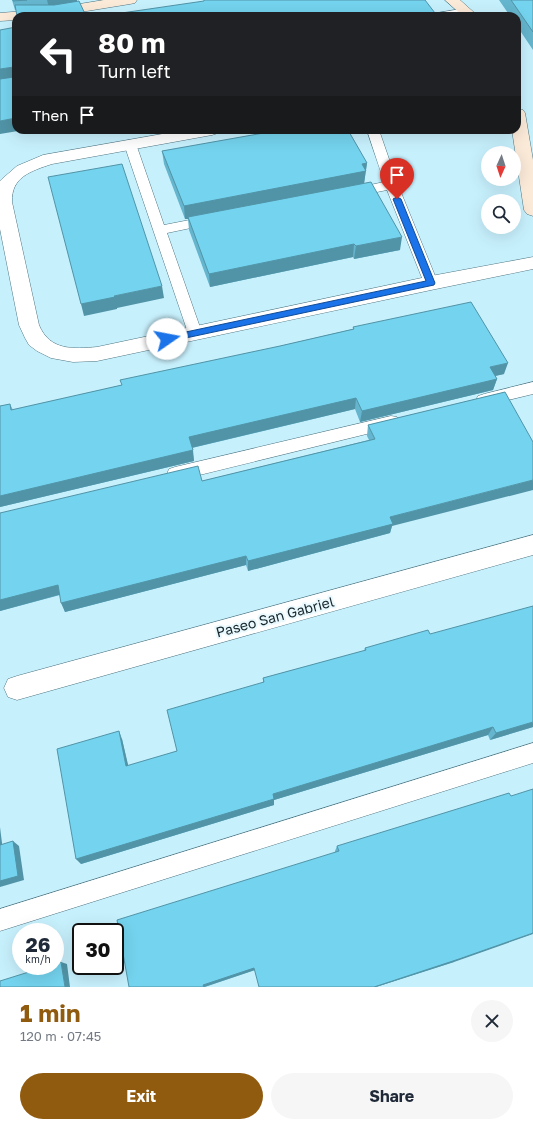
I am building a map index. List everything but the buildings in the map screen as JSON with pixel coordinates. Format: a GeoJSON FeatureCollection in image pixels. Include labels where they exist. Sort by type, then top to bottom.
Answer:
{"type":"FeatureCollection","features":[{"type":"Feature","properties":{"kind":"street"},"geometry":{"type":"LineString","coordinates":[[39,12],[84,4],[130,0]]}},
{"type":"Feature","properties":{"kind":"street"},"geometry":{"type":"LineString","coordinates":[[452,0],[467,12]]}},
{"type":"Feature","properties":{"kind":"street"},"geometry":{"type":"LineString","coordinates":[[0,17],[12,16]]}},
{"type":"Feature","properties":{"kind":"street"},"geometry":{"type":"LineString","coordinates":[[189,134],[49,159],[28,166],[14,176],[4,189],[3,202],[29,324],[36,341],[54,352],[72,356],[97,354],[431,283],[533,263]]}},
{"type":"Feature","properties":{"kind":"street"},"geometry":{"type":"LineString","coordinates":[[520,134],[533,210]]}},
{"type":"Feature","properties":{"kind":"street","name":"Paseo San Gabriel"},"geometry":{"type":"LineString","coordinates":[[17,688],[533,545]]}},
{"type":"Feature","properties":{"kind":"lane"},"geometry":{"type":"LineString","coordinates":[[373,134],[391,186],[431,283]]}},
{"type":"Feature","properties":{"kind":"lane"},"geometry":{"type":"LineString","coordinates":[[130,144],[195,333]]}},
{"type":"Feature","properties":{"kind":"lane"},"geometry":{"type":"LineString","coordinates":[[337,196],[391,186]]}},
{"type":"Feature","properties":{"kind":"lane"},"geometry":{"type":"LineString","coordinates":[[160,230],[222,218]]}},
{"type":"Feature","properties":{"kind":"lane"},"geometry":{"type":"LineString","coordinates":[[471,403],[533,388]]}},
{"type":"Feature","properties":{"kind":"lane"},"geometry":{"type":"LineString","coordinates":[[162,477],[409,418]]}},
{"type":"Feature","properties":{"kind":"lane"},"geometry":{"type":"LineString","coordinates":[[0,920],[533,753]]}},
{"type":"Feature","properties":{"kind":"route"},"geometry":{"type":"LineString","coordinates":[[167,339],[431,283],[397,199]]}}]}
